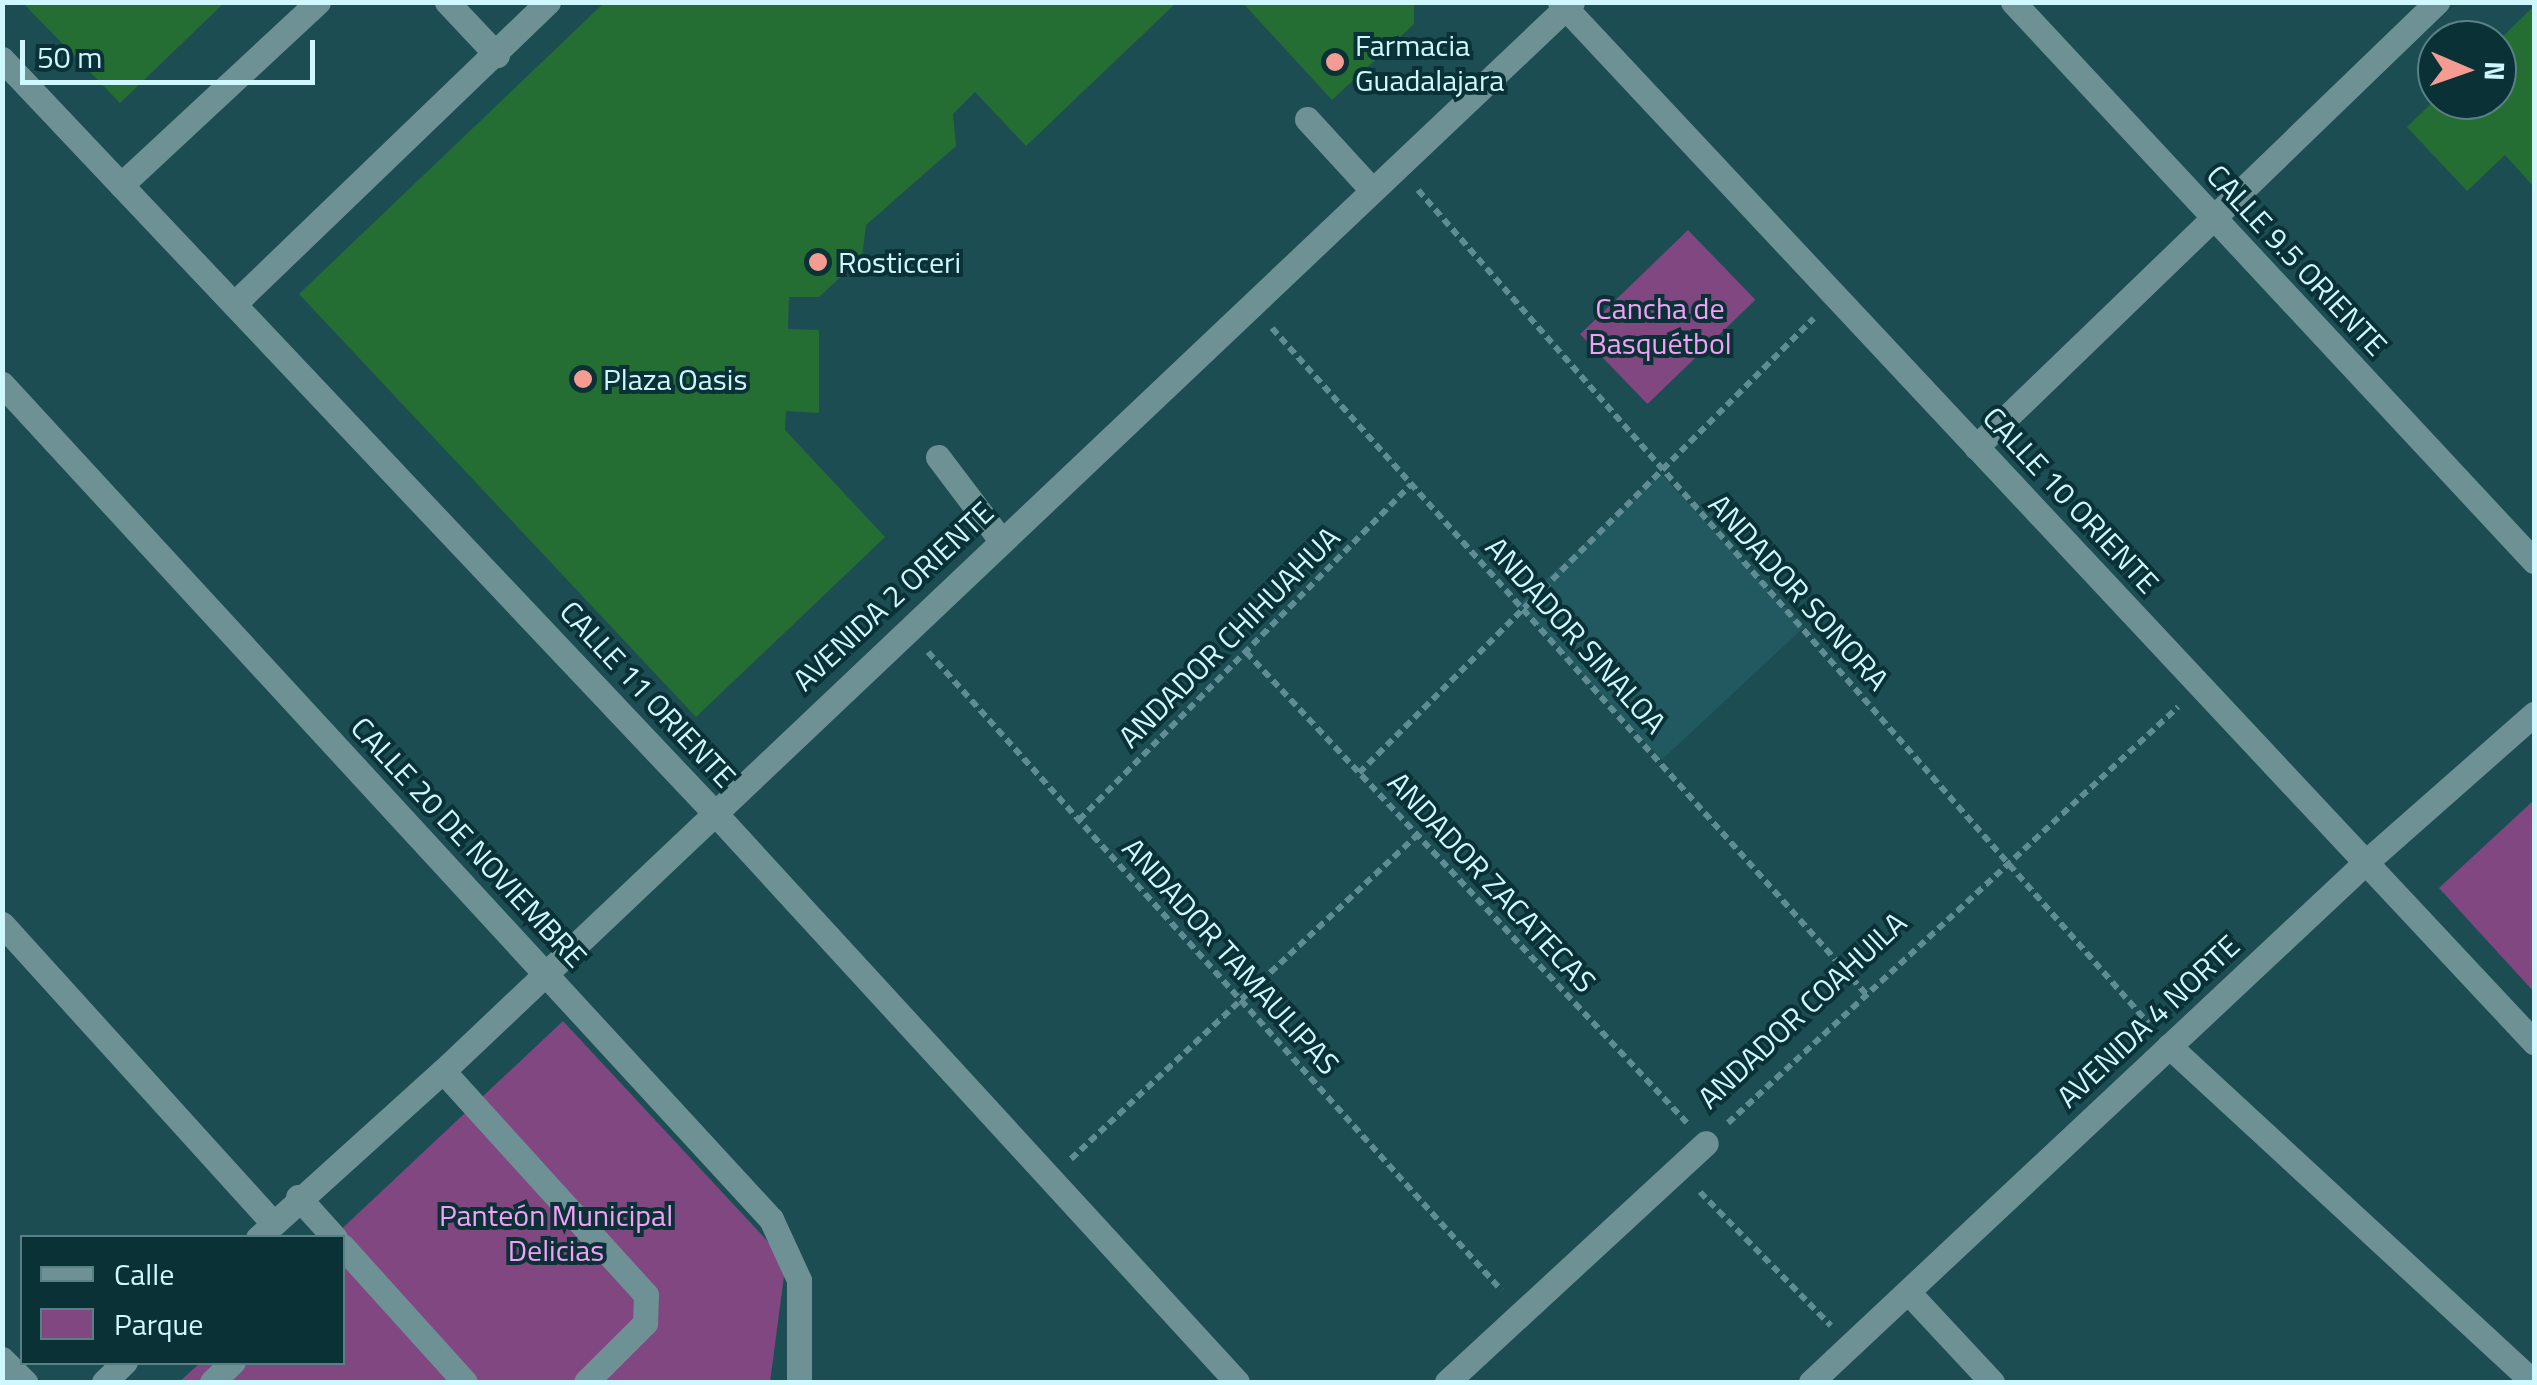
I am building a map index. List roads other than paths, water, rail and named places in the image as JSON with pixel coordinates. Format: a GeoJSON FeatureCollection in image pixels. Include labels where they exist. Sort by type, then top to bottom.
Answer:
{"type":"FeatureCollection","features":[{"type":"Feature","properties":{"kind":"street"},"geometry":{"type":"LineString","coordinates":[[121,185],[318,2]]}},
{"type":"Feature","properties":{"kind":"street"},"geometry":{"type":"LineString","coordinates":[[448,2],[497,55]]}},
{"type":"Feature","properties":{"kind":"street"},"geometry":{"type":"LineString","coordinates":[[234,304],[548,2]]}},
{"type":"Feature","properties":{"kind":"street","name":"CALLE 9.5 ORIENTE"},"geometry":{"type":"LineString","coordinates":[[2013,2],[2534,561]]}},
{"type":"Feature","properties":{"kind":"street"},"geometry":{"type":"LineString","coordinates":[[1976,447],[2438,2]]}},
{"type":"Feature","properties":{"kind":"street","name":"AVENIDA 2 ORIENTE"},"geometry":{"type":"LineString","coordinates":[[265,1230],[298,1196],[443,1070],[542,970],[1566,4]]}},
{"type":"Feature","properties":{"kind":"street","name":"CALLE 10 ORIENTE"},"geometry":{"type":"LineString","coordinates":[[1566,4],[2534,1042]]}},
{"type":"Feature","properties":{"kind":"street","name":"CALLE 11 ORIENTE"},"geometry":{"type":"LineString","coordinates":[[2,59],[712,810],[1237,1382]]}},
{"type":"Feature","properties":{"kind":"street"},"geometry":{"type":"LineString","coordinates":[[1307,119],[1372,190]]}},
{"type":"Feature","properties":{"kind":"street","name":"CALLE 20 DE NOVIEMBRE"},"geometry":{"type":"LineString","coordinates":[[2,384],[751,1194],[791,1252],[799,1280],[798,1382]]}},
{"type":"Feature","properties":{"kind":"street"},"geometry":{"type":"LineString","coordinates":[[938,457],[1000,540]]}},
{"type":"Feature","properties":{"kind":"street","name":"AVENIDA 4 NORTE"},"geometry":{"type":"LineString","coordinates":[[1811,1382],[2366,862],[2534,714]]}},
{"type":"Feature","properties":{"kind":"street"},"geometry":{"type":"LineString","coordinates":[[2,924],[265,1230]]}},
{"type":"Feature","properties":{"kind":"street"},"geometry":{"type":"LineString","coordinates":[[2169,1046],[2533,1382]]}},
{"type":"Feature","properties":{"kind":"street"},"geometry":{"type":"LineString","coordinates":[[443,1070],[646,1295],[646,1323],[586,1382]]}},
{"type":"Feature","properties":{"kind":"street","name":"ANDADOR COAHUILA"},"geometry":{"type":"LineString","coordinates":[[1447,1382],[1706,1143]]}},
{"type":"Feature","properties":{"kind":"street"},"geometry":{"type":"LineString","coordinates":[[298,1196],[330,1235]]}},
{"type":"Feature","properties":{"kind":"street"},"geometry":{"type":"LineString","coordinates":[[345,1252],[466,1382]]}},
{"type":"Feature","properties":{"kind":"street"},"geometry":{"type":"LineString","coordinates":[[1908,1292],[1992,1382]]}},
{"type":"Feature","properties":{"kind":"street"},"geometry":{"type":"LineString","coordinates":[[2,1359],[25,1382]]}},
{"type":"Feature","properties":{"kind":"street"},"geometry":{"type":"LineString","coordinates":[[212,1382],[231,1365]]}},
{"type":"Feature","properties":{"kind":"place","name":"Farmacia Guadalajara"},"geometry":{"type":"Point","coordinates":[1335,62]}},
{"type":"Feature","properties":{"kind":"place","name":"Rosticceri"},"geometry":{"type":"Point","coordinates":[818,262]}},
{"type":"Feature","properties":{"kind":"place","name":"Plaza Oasis"},"geometry":{"type":"Point","coordinates":[583,379]}},
{"type":"Feature","properties":{"kind":"park label","name":"Cancha de Basquétbol"},"geometry":{"type":"Point","coordinates":[1660,325]}},
{"type":"Feature","properties":{"kind":"park label","name":"Panteón Municipal Delicias"},"geometry":{"type":"Point","coordinates":[556,1232]}}]}
